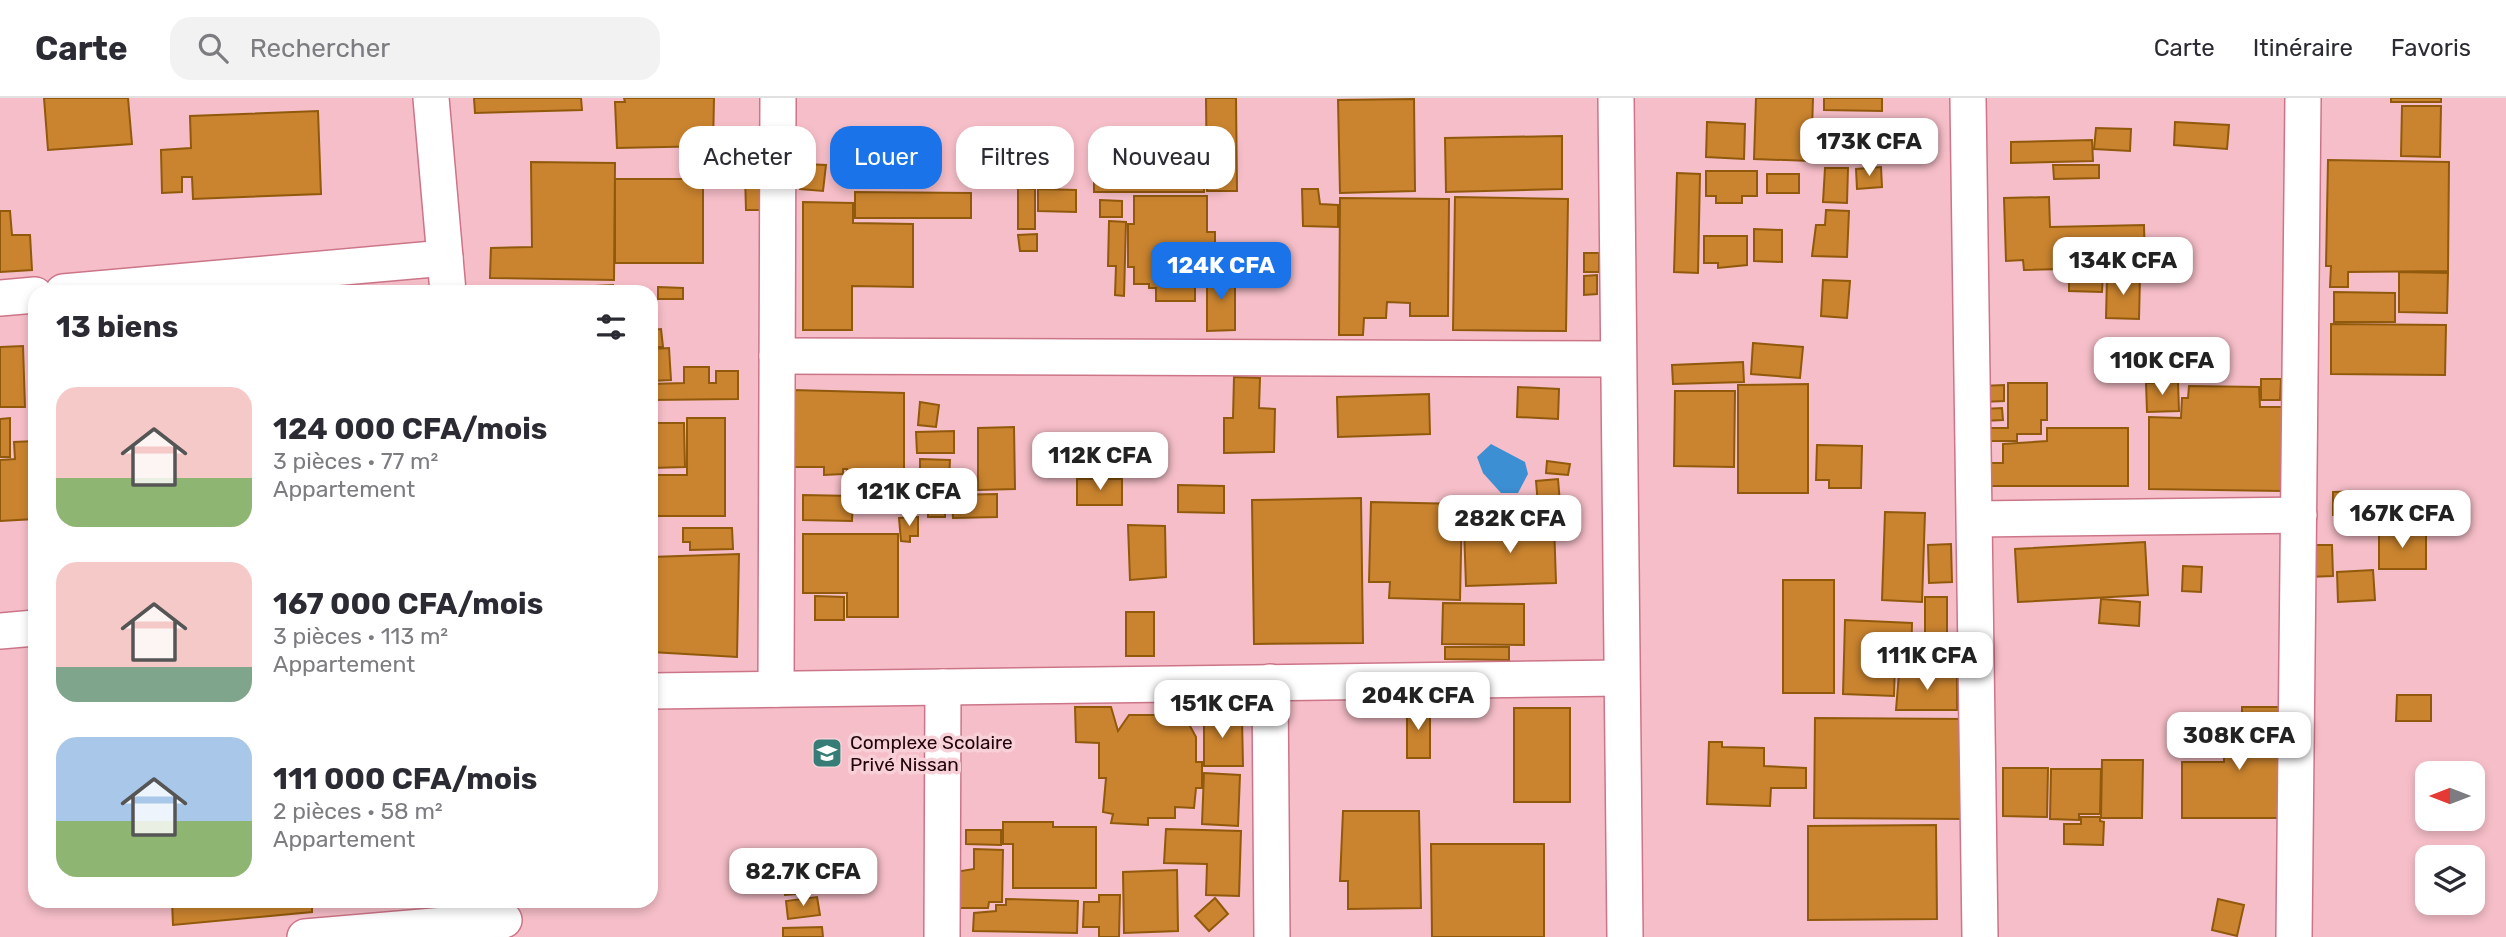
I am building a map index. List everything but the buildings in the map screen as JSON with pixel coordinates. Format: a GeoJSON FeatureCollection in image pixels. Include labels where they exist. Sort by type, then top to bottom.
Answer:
{"type":"FeatureCollection","features":[{"type":"Feature","properties":{"kind":"street"},"geometry":{"type":"LineString","coordinates":[[221,285],[447,275],[431,98]]}},
{"type":"Feature","properties":{"kind":"street"},"geometry":{"type":"LineString","coordinates":[[776,689],[778,98]]}},
{"type":"Feature","properties":{"kind":"street"},"geometry":{"type":"LineString","coordinates":[[1616,98],[1620,678],[1625,937]]}},
{"type":"Feature","properties":{"kind":"street"},"geometry":{"type":"LineString","coordinates":[[1968,98],[1980,937]]}},
{"type":"Feature","properties":{"kind":"street"},"geometry":{"type":"LineString","coordinates":[[2294,937],[2303,98]]}},
{"type":"Feature","properties":{"kind":"street"},"geometry":{"type":"LineString","coordinates":[[0,298],[28,296]]}},
{"type":"Feature","properties":{"kind":"street"},"geometry":{"type":"LineString","coordinates":[[777,356],[1618,359]]}},
{"type":"Feature","properties":{"kind":"street"},"geometry":{"type":"LineString","coordinates":[[1976,519],[2299,515]]}},
{"type":"Feature","properties":{"kind":"street"},"geometry":{"type":"LineString","coordinates":[[0,631],[28,629]]}},
{"type":"Feature","properties":{"kind":"street"},"geometry":{"type":"LineString","coordinates":[[658,691],[1620,678]]}},
{"type":"Feature","properties":{"kind":"street"},"geometry":{"type":"LineString","coordinates":[[1270,682],[1272,937]]}},
{"type":"Feature","properties":{"kind":"street"},"geometry":{"type":"LineString","coordinates":[[942,937],[943,687]]}},
{"type":"Feature","properties":{"kind":"street"},"geometry":{"type":"LineString","coordinates":[[305,937],[504,919]]}},
{"type":"Feature","properties":{"kind":"water"},"geometry":{"type":"Polygon","coordinates":[[[1491,444],[1525,462],[1528,474],[1518,493],[1501,493],[1483,473],[1477,457],[1491,444]]]}},
{"type":"Feature","properties":{"kind":"place","name":"Complexe Scolaire Privé Nissan"},"geometry":{"type":"Point","coordinates":[827,753]}}]}
